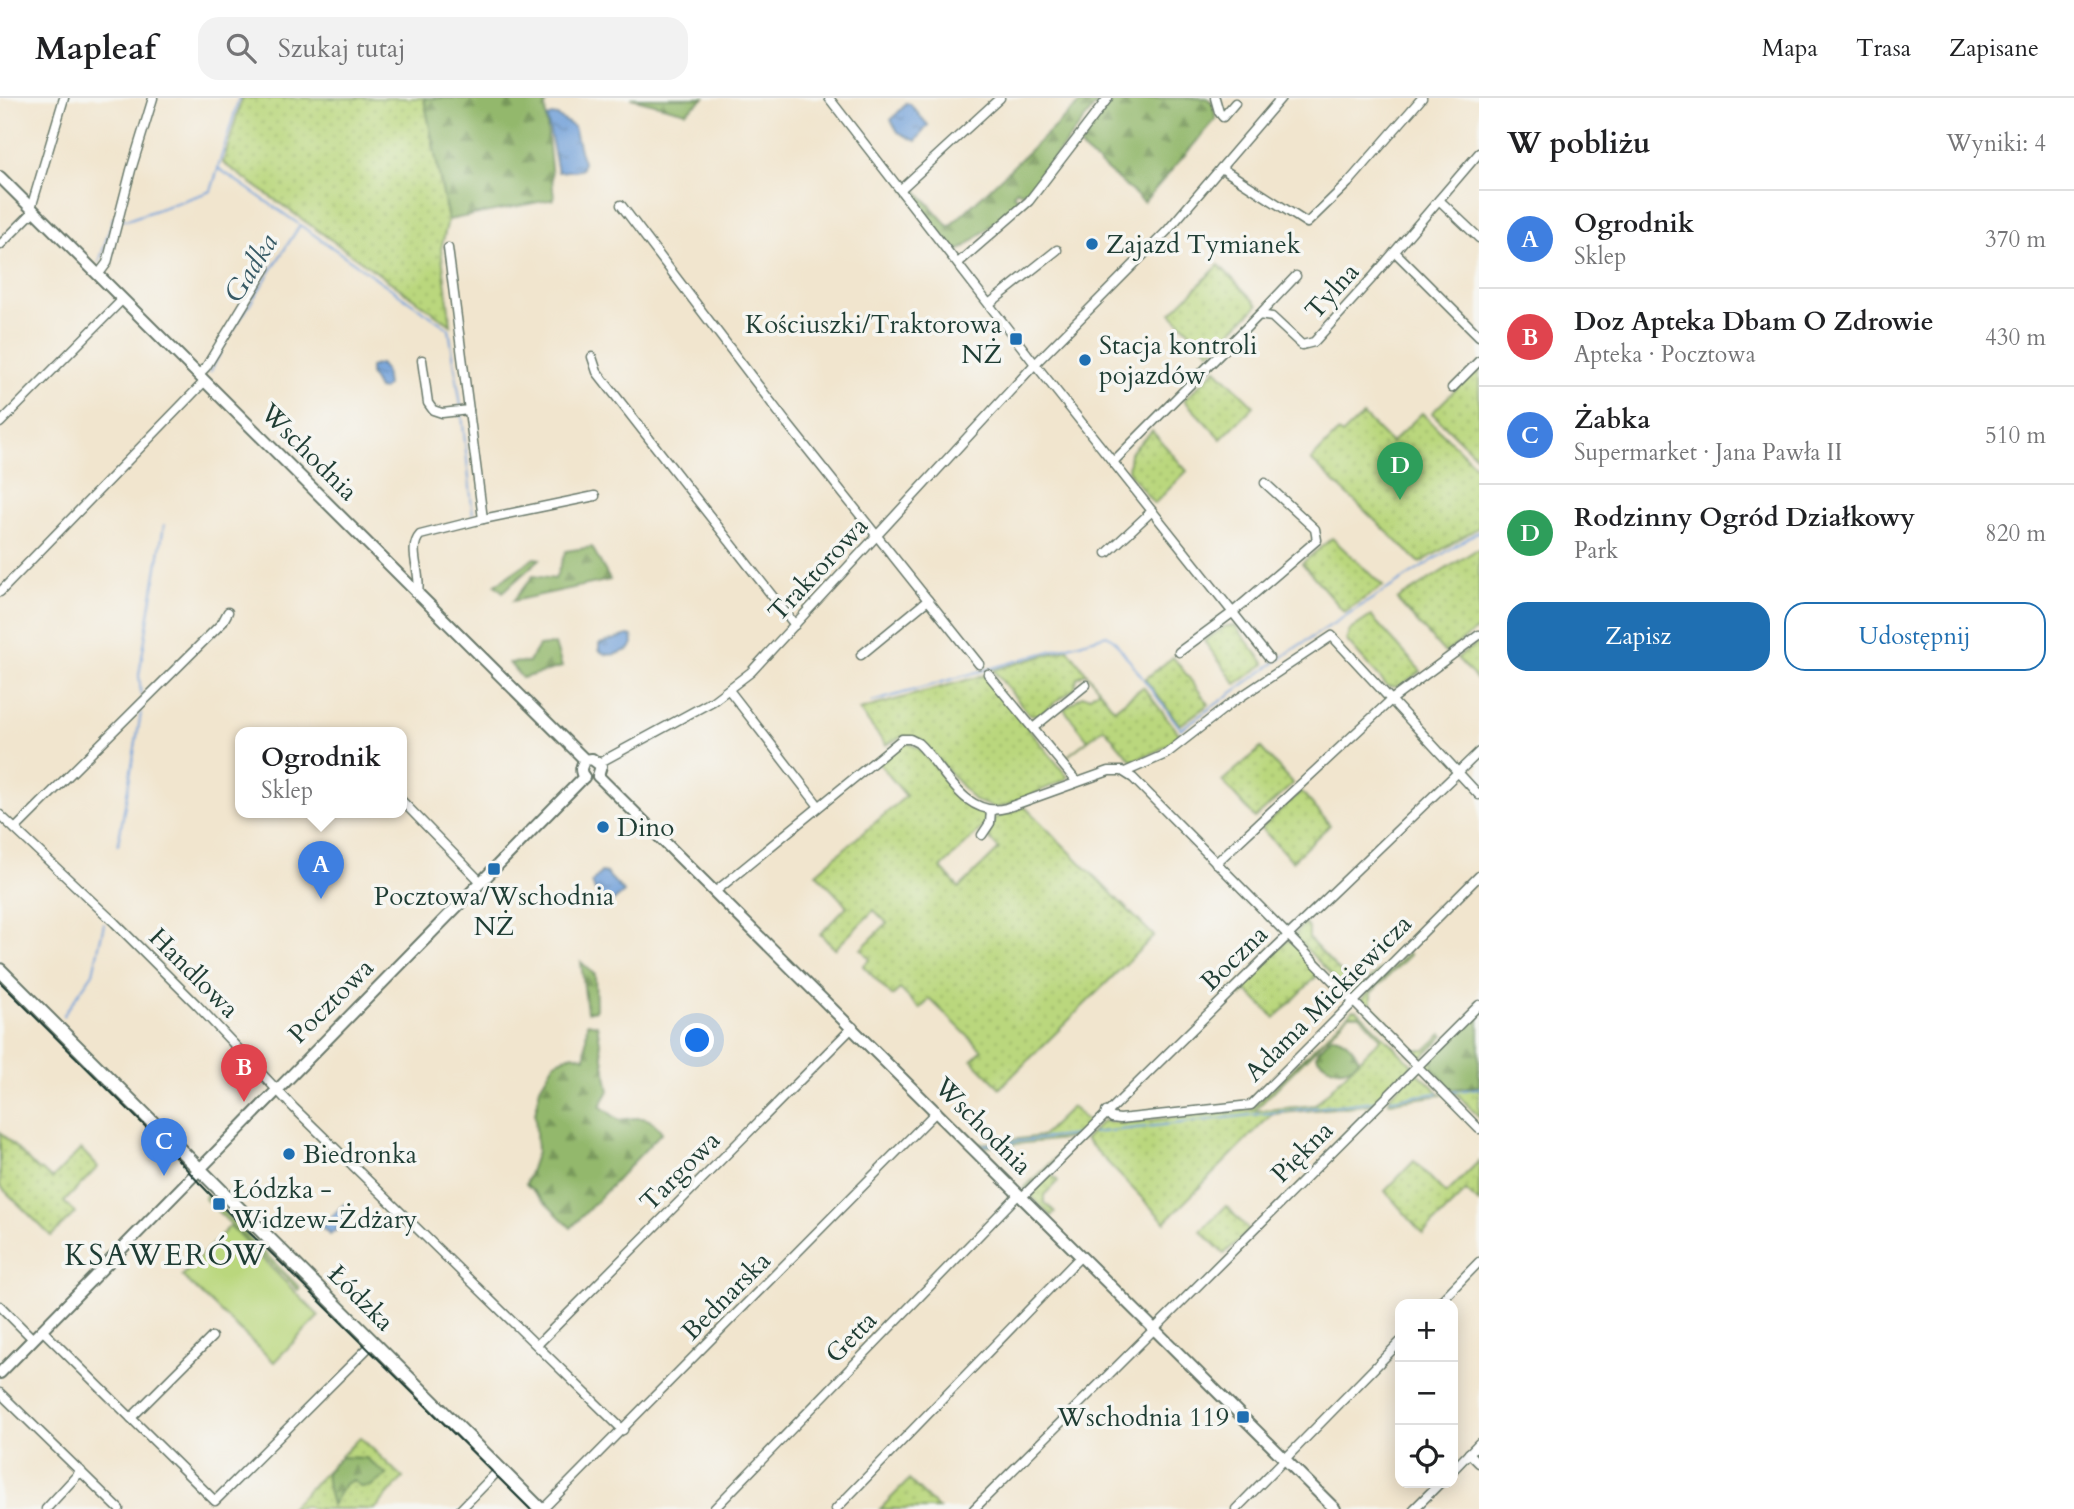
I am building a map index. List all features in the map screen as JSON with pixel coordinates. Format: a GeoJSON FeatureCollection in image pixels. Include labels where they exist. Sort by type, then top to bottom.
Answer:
{"type":"FeatureCollection","features":[{"type":"Feature","properties":{"kind":"main road","name":"Łódzka"},"geometry":{"type":"LineString","coordinates":[[0,970],[542,1509]]}},
{"type":"Feature","properties":{"kind":"street"},"geometry":{"type":"LineString","coordinates":[[0,245],[32,210],[64,98]]}},
{"type":"Feature","properties":{"kind":"street"},"geometry":{"type":"LineString","coordinates":[[99,275],[107,263],[153,98]]}},
{"type":"Feature","properties":{"kind":"street"},"geometry":{"type":"LineString","coordinates":[[830,98],[1035,364],[1269,658]]}},
{"type":"Feature","properties":{"kind":"street"},"geometry":{"type":"LineString","coordinates":[[901,189],[1000,98]]}},
{"type":"Feature","properties":{"kind":"street"},"geometry":{"type":"LineString","coordinates":[[958,263],[1029,201],[1108,98]]}},
{"type":"Feature","properties":{"kind":"street"},"geometry":{"type":"LineString","coordinates":[[1215,98],[1223,117],[1236,103]]}},
{"type":"Feature","properties":{"kind":"street","name":"Traktorowa"},"geometry":{"type":"LineString","coordinates":[[599,763],[729,690],[751,672],[1035,364],[1128,272],[1281,98]]}},
{"type":"Feature","properties":{"kind":"street"},"geometry":{"type":"LineString","coordinates":[[1221,168],[1307,223],[1348,183],[1422,98]]}},
{"type":"Feature","properties":{"kind":"street","name":"Tylna"},"geometry":{"type":"LineString","coordinates":[[1259,315],[1268,314],[1299,343],[1310,345],[1395,252],[1479,153]]}},
{"type":"Feature","properties":{"kind":"street","name":"Wschodnia"},"geometry":{"type":"LineString","coordinates":[[0,177],[585,760]]}},
{"type":"Feature","properties":{"kind":"street"},"geometry":{"type":"LineString","coordinates":[[1439,200],[1479,238]]}},
{"type":"Feature","properties":{"kind":"street"},"geometry":{"type":"LineString","coordinates":[[621,205],[786,422],[979,664]]}},
{"type":"Feature","properties":{"kind":"street"},"geometry":{"type":"LineString","coordinates":[[448,248],[483,519]]}},
{"type":"Feature","properties":{"kind":"street"},"geometry":{"type":"LineString","coordinates":[[989,304],[1057,250]]}},
{"type":"Feature","properties":{"kind":"street"},"geometry":{"type":"LineString","coordinates":[[1395,252],[1479,336]]}},
{"type":"Feature","properties":{"kind":"street"},"geometry":{"type":"LineString","coordinates":[[0,592],[202,378],[266,268]]}},
{"type":"Feature","properties":{"kind":"street"},"geometry":{"type":"LineString","coordinates":[[1113,462],[1296,276]]}},
{"type":"Feature","properties":{"kind":"street"},"geometry":{"type":"LineString","coordinates":[[0,423],[123,299]]}},
{"type":"Feature","properties":{"kind":"street"},"geometry":{"type":"LineString","coordinates":[[592,357],[597,372],[795,625]]}},
{"type":"Feature","properties":{"kind":"street"},"geometry":{"type":"LineString","coordinates":[[422,360],[428,403],[433,410],[442,413],[469,410]]}},
{"type":"Feature","properties":{"kind":"street"},"geometry":{"type":"LineString","coordinates":[[1452,388],[1479,361]]}},
{"type":"Feature","properties":{"kind":"street"},"geometry":{"type":"LineString","coordinates":[[1179,652],[1233,613],[1313,545],[1317,538],[1315,529],[1265,483]]}},
{"type":"Feature","properties":{"kind":"street"},"geometry":{"type":"LineString","coordinates":[[418,592],[420,582],[414,545],[423,533],[595,496]]}},
{"type":"Feature","properties":{"kind":"street"},"geometry":{"type":"LineString","coordinates":[[1107,553],[1152,511]]}},
{"type":"Feature","properties":{"kind":"street"},"geometry":{"type":"LineString","coordinates":[[861,654],[928,600]]}},
{"type":"Feature","properties":{"kind":"street"},"geometry":{"type":"LineString","coordinates":[[15,829],[222,623],[229,612]]}},
{"type":"Feature","properties":{"kind":"street"},"geometry":{"type":"LineString","coordinates":[[1216,863],[1391,700],[1479,635]]}},
{"type":"Feature","properties":{"kind":"street"},"geometry":{"type":"LineString","coordinates":[[716,891],[897,741],[907,738],[915,741],[968,800],[980,808],[1006,808],[1108,771],[1125,772],[1166,754],[1230,704],[1332,636],[1479,795]]}},
{"type":"Feature","properties":{"kind":"street"},"geometry":{"type":"LineString","coordinates":[[988,674],[1077,782]]}},
{"type":"Feature","properties":{"kind":"street"},"geometry":{"type":"LineString","coordinates":[[1033,728],[1086,685]]}},
{"type":"Feature","properties":{"kind":"street"},"geometry":{"type":"LineString","coordinates":[[729,690],[818,805]]}},
{"type":"Feature","properties":{"kind":"street","name":"Boczna"},"geometry":{"type":"LineString","coordinates":[[1020,1195],[1479,752]]}},
{"type":"Feature","properties":{"kind":"street"},"geometry":{"type":"LineString","coordinates":[[592,759],[599,763],[601,770],[598,776],[592,779],[584,777],[581,769],[585,760],[592,759]]}},
{"type":"Feature","properties":{"kind":"street"},"geometry":{"type":"LineString","coordinates":[[1125,772],[1479,1129]]}},
{"type":"Feature","properties":{"kind":"street","name":"Wschodnia"},"geometry":{"type":"LineString","coordinates":[[598,776],[1335,1509]]}},
{"type":"Feature","properties":{"kind":"street","name":"Pocztowa"},"geometry":{"type":"LineString","coordinates":[[0,1373],[584,777]]}},
{"type":"Feature","properties":{"kind":"street"},"geometry":{"type":"LineString","coordinates":[[407,807],[481,882]]}},
{"type":"Feature","properties":{"kind":"street"},"geometry":{"type":"LineString","coordinates":[[982,835],[990,823],[991,810]]}},
{"type":"Feature","properties":{"kind":"street","name":"Handlowa"},"geometry":{"type":"LineString","coordinates":[[0,815],[124,932],[277,1089],[623,1430]]}},
{"type":"Feature","properties":{"kind":"street","name":"Adama Mickiewicza"},"geometry":{"type":"LineString","coordinates":[[1106,1112],[1112,1118],[1120,1119],[1249,1106],[1479,876]]}},
{"type":"Feature","properties":{"kind":"street","name":"Piękna"},"geometry":{"type":"LineString","coordinates":[[974,1509],[1479,1005]]}},
{"type":"Feature","properties":{"kind":"street","name":"Targowa"},"geometry":{"type":"LineString","coordinates":[[537,1344],[853,1027]]}},
{"type":"Feature","properties":{"kind":"street","name":"Bednarska"},"geometry":{"type":"LineString","coordinates":[[542,1509],[937,1111]]}},
{"type":"Feature","properties":{"kind":"street","name":"Getta"},"geometry":{"type":"LineString","coordinates":[[715,1509],[1020,1195]]}},
{"type":"Feature","properties":{"kind":"street"},"geometry":{"type":"LineString","coordinates":[[836,1509],[1081,1256]]}},
{"type":"Feature","properties":{"kind":"street"},"geometry":{"type":"LineString","coordinates":[[1443,1299],[1479,1262]]}},
{"type":"Feature","properties":{"kind":"street"},"geometry":{"type":"LineString","coordinates":[[0,1307],[33,1339]]}},
{"type":"Feature","properties":{"kind":"street"},"geometry":{"type":"LineString","coordinates":[[42,1330],[215,1502],[373,1343]]}},
{"type":"Feature","properties":{"kind":"street"},"geometry":{"type":"LineString","coordinates":[[131,1418],[212,1337]]}},
{"type":"Feature","properties":{"kind":"street"},"geometry":{"type":"LineString","coordinates":[[1236,1509],[1395,1347]]}},
{"type":"Feature","properties":{"kind":"street"},"geometry":{"type":"LineString","coordinates":[[0,1393],[118,1509]]}},
{"type":"Feature","properties":{"kind":"street"},"geometry":{"type":"LineString","coordinates":[[1458,1464],[1479,1443]]}},
{"type":"Feature","properties":{"kind":"street"},"geometry":{"type":"LineString","coordinates":[[1469,1453],[1479,1463]]}},
{"type":"Feature","properties":{"kind":"street"},"geometry":{"type":"LineString","coordinates":[[461,1509],[500,1469]]}},
{"type":"Feature","properties":{"kind":"street"},"geometry":{"type":"LineString","coordinates":[[46,1509],[81,1471]]}},
{"type":"Feature","properties":{"kind":"street"},"geometry":{"type":"LineString","coordinates":[[1414,1509],[1435,1488]]}},
{"type":"Feature","properties":{"kind":"green space"},"geometry":{"type":"Polygon","coordinates":[[[242,98],[424,98],[448,220],[441,249],[451,325],[223,163],[242,98]]]}},
{"type":"Feature","properties":{"kind":"green space"},"geometry":{"type":"Polygon","coordinates":[[[424,98],[549,98],[545,106],[554,199],[448,220],[424,98]]]}},
{"type":"Feature","properties":{"kind":"green space"},"geometry":{"type":"Polygon","coordinates":[[[631,98],[704,98],[686,112],[631,98]]]}},
{"type":"Feature","properties":{"kind":"green space"},"geometry":{"type":"Polygon","coordinates":[[[1085,98],[1101,98],[1031,188],[1021,193],[1017,190],[1013,194],[1020,201],[1018,204],[961,250],[953,248],[906,191],[913,186],[949,227],[1085,98]]]}},
{"type":"Feature","properties":{"kind":"green space"},"geometry":{"type":"Polygon","coordinates":[[[1114,98],[1207,98],[1213,103],[1216,119],[1144,202],[1078,145],[1114,98]]]}},
{"type":"Feature","properties":{"kind":"green space"},"geometry":{"type":"Polygon","coordinates":[[[1219,265],[1258,305],[1210,352],[1171,313],[1219,265]]]}},
{"type":"Feature","properties":{"kind":"green space"},"geometry":{"type":"Polygon","coordinates":[[[1479,366],[1479,459],[1432,413],[1479,366]]]}},
{"type":"Feature","properties":{"kind":"green space"},"geometry":{"type":"Polygon","coordinates":[[[1216,369],[1254,406],[1221,439],[1184,400],[1216,369]]]}},
{"type":"Feature","properties":{"kind":"green space"},"geometry":{"type":"Polygon","coordinates":[[[1422,413],[1479,469],[1479,527],[1420,563],[1311,460],[1338,432],[1342,435],[1363,415],[1391,443],[1422,413]]]}},
{"type":"Feature","properties":{"kind":"green space"},"geometry":{"type":"Polygon","coordinates":[[[1152,431],[1187,471],[1154,504],[1128,471],[1130,453],[1152,431]]]}},
{"type":"Feature","properties":{"kind":"green space"},"geometry":{"type":"Polygon","coordinates":[[[1332,538],[1383,586],[1344,612],[1302,563],[1332,538]]]}},
{"type":"Feature","properties":{"kind":"green space"},"geometry":{"type":"Polygon","coordinates":[[[592,547],[610,580],[513,601],[533,576],[555,579],[566,551],[592,547]]]}},
{"type":"Feature","properties":{"kind":"green space"},"geometry":{"type":"Polygon","coordinates":[[[1479,550],[1479,628],[1445,653],[1397,600],[1479,550]]]}},
{"type":"Feature","properties":{"kind":"green space"},"geometry":{"type":"Polygon","coordinates":[[[534,558],[540,559],[503,592],[495,585],[534,558]]]}},
{"type":"Feature","properties":{"kind":"green space"},"geometry":{"type":"Polygon","coordinates":[[[1371,616],[1421,671],[1398,687],[1387,686],[1346,640],[1350,630],[1371,616]]]}},
{"type":"Feature","properties":{"kind":"green space"},"geometry":{"type":"Polygon","coordinates":[[[1226,626],[1235,626],[1265,664],[1236,684],[1204,641],[1226,626]]]}},
{"type":"Feature","properties":{"kind":"green space"},"geometry":{"type":"Polygon","coordinates":[[[1479,642],[1479,682],[1457,658],[1479,642]]]}},
{"type":"Feature","properties":{"kind":"green space"},"geometry":{"type":"Polygon","coordinates":[[[555,644],[562,667],[522,678],[509,663],[529,662],[539,646],[555,644]]]}},
{"type":"Feature","properties":{"kind":"green space"},"geometry":{"type":"Polygon","coordinates":[[[1068,649],[1093,682],[1086,673],[1077,678],[1075,688],[1039,715],[1029,714],[993,670],[1068,649]]]}},
{"type":"Feature","properties":{"kind":"green space"},"geometry":{"type":"Polygon","coordinates":[[[1173,657],[1209,704],[1180,725],[1145,679],[1173,657]]]}},
{"type":"Feature","properties":{"kind":"green space"},"geometry":{"type":"Polygon","coordinates":[[[985,675],[1068,777],[996,808],[975,801],[921,741],[903,736],[886,745],[859,710],[985,675]]]}},
{"type":"Feature","properties":{"kind":"green space"},"geometry":{"type":"Polygon","coordinates":[[[1143,687],[1181,736],[1157,751],[1132,761],[1104,728],[1065,758],[1088,740],[1064,709],[1082,696],[1090,696],[1099,689],[1114,709],[1143,687]]]}},
{"type":"Feature","properties":{"kind":"green space"},"geometry":{"type":"Polygon","coordinates":[[[908,743],[920,749],[966,804],[987,816],[985,825],[941,868],[959,888],[999,849],[988,837],[995,818],[1025,807],[1154,936],[1000,1088],[972,1060],[982,1050],[930,999],[920,1009],[900,989],[892,996],[863,966],[870,959],[861,949],[887,923],[874,910],[835,949],[820,934],[847,906],[816,873],[906,796],[877,761],[898,745],[908,743]]]}},
{"type":"Feature","properties":{"kind":"green space"},"geometry":{"type":"Polygon","coordinates":[[[1261,748],[1293,784],[1255,818],[1222,781],[1261,748]]]}},
{"type":"Feature","properties":{"kind":"green space"},"geometry":{"type":"Polygon","coordinates":[[[1301,791],[1330,825],[1292,861],[1261,828],[1301,791]]]}},
{"type":"Feature","properties":{"kind":"green space"},"geometry":{"type":"Polygon","coordinates":[[[1304,923],[1309,928],[1309,939],[1350,982],[1354,979],[1364,985],[1381,969],[1382,971],[1356,996],[1351,995],[1294,936],[1304,923]]]}},
{"type":"Feature","properties":{"kind":"green space"},"geometry":{"type":"Polygon","coordinates":[[[1287,941],[1291,941],[1324,976],[1319,974],[1275,1018],[1247,991],[1241,997],[1235,990],[1287,941]]]}},
{"type":"Feature","properties":{"kind":"green space"},"geometry":{"type":"Polygon","coordinates":[[[1408,953],[1410,955],[1371,993],[1371,1004],[1415,1050],[1425,1050],[1442,1034],[1444,1036],[1420,1059],[1410,1055],[1360,1003],[1408,953]]]}},
{"type":"Feature","properties":{"kind":"green space"},"geometry":{"type":"Polygon","coordinates":[[[581,962],[595,975],[596,1010],[587,1012],[581,962]]]}},
{"type":"Feature","properties":{"kind":"green space"},"geometry":{"type":"Polygon","coordinates":[[[1479,1008],[1479,1012],[1433,1058],[1452,1089],[1479,1086],[1479,1117],[1457,1094],[1450,1094],[1425,1067],[1426,1062],[1479,1008]]]}},
{"type":"Feature","properties":{"kind":"green space"},"geometry":{"type":"Polygon","coordinates":[[[1353,1010],[1357,1010],[1411,1064],[1411,1068],[1376,1104],[1272,1114],[1165,1222],[1085,1139],[1102,1121],[1121,1123],[1250,1110],[1353,1010]],[[1349,1015],[1254,1111],[1315,1105],[1381,1038],[1360,1015],[1349,1015]]]}},
{"type":"Feature","properties":{"kind":"green space"},"geometry":{"type":"Polygon","coordinates":[[[1479,1012],[1479,1086],[1452,1089],[1433,1069],[1433,1058],[1479,1012]]]}},
{"type":"Feature","properties":{"kind":"green space"},"geometry":{"type":"Polygon","coordinates":[[[587,1023],[597,1025],[609,1091],[600,1106],[619,1120],[648,1120],[662,1132],[571,1228],[526,1184],[537,1151],[535,1114],[540,1087],[555,1062],[573,1054],[585,1058],[587,1023]]]}},
{"type":"Feature","properties":{"kind":"green space"},"geometry":{"type":"Polygon","coordinates":[[[1332,1036],[1341,1038],[1348,1044],[1359,1060],[1342,1069],[1336,1069],[1321,1061],[1316,1056],[1317,1052],[1332,1036]]]}},
{"type":"Feature","properties":{"kind":"green space"},"geometry":{"type":"Polygon","coordinates":[[[1418,1073],[1442,1095],[1389,1102],[1390,1096],[1413,1074],[1418,1073]]]}},
{"type":"Feature","properties":{"kind":"green space"},"geometry":{"type":"Polygon","coordinates":[[[1072,1107],[1088,1122],[1101,1111],[1102,1113],[1027,1189],[1024,1188],[1076,1138],[984,1147],[980,1144],[1042,1136],[1072,1107]]]}},
{"type":"Feature","properties":{"kind":"green space"},"geometry":{"type":"Polygon","coordinates":[[[0,1132],[37,1169],[52,1179],[81,1149],[98,1167],[64,1202],[75,1213],[51,1236],[0,1186],[0,1132]]]}},
{"type":"Feature","properties":{"kind":"green space"},"geometry":{"type":"Polygon","coordinates":[[[1414,1161],[1446,1194],[1479,1161],[1479,1203],[1466,1191],[1423,1234],[1385,1191],[1414,1161]]]}},
{"type":"Feature","properties":{"kind":"green space"},"geometry":{"type":"Polygon","coordinates":[[[1050,1173],[1058,1181],[1044,1195],[1044,1202],[1055,1212],[1051,1216],[1031,1193],[1050,1173]]]}},
{"type":"Feature","properties":{"kind":"green space"},"geometry":{"type":"Polygon","coordinates":[[[206,1195],[300,1288],[298,1290],[205,1199],[206,1195]]]}},
{"type":"Feature","properties":{"kind":"green space"},"geometry":{"type":"Polygon","coordinates":[[[1226,1206],[1249,1230],[1224,1254],[1201,1231],[1226,1206]]]}},
{"type":"Feature","properties":{"kind":"green space"},"geometry":{"type":"Polygon","coordinates":[[[230,1226],[319,1316],[274,1362],[182,1276],[230,1226]]]}},
{"type":"Feature","properties":{"kind":"green space"},"geometry":{"type":"Polygon","coordinates":[[[360,1437],[403,1478],[375,1509],[312,1509],[306,1506],[289,1509],[360,1437]]]}},
{"type":"Feature","properties":{"kind":"green space"},"geometry":{"type":"Polygon","coordinates":[[[341,1457],[366,1458],[387,1475],[371,1486],[360,1487],[353,1480],[345,1484],[332,1505],[326,1472],[341,1457]]]}},
{"type":"Feature","properties":{"kind":"green space"},"geometry":{"type":"Polygon","coordinates":[[[909,1480],[939,1509],[880,1509],[909,1480]]]}},
{"type":"Feature","properties":{"kind":"water"},"geometry":{"type":"Polygon","coordinates":[[[907,103],[928,125],[916,141],[898,132],[891,120],[907,103]]]}},
{"type":"Feature","properties":{"kind":"water"},"geometry":{"type":"Polygon","coordinates":[[[551,115],[574,127],[583,162],[582,169],[558,172],[547,118],[551,115]]]}},
{"type":"Feature","properties":{"kind":"water"},"geometry":{"type":"Polygon","coordinates":[[[380,364],[385,370],[387,386],[383,390],[378,389],[370,374],[370,367],[380,364]]]}},
{"type":"Feature","properties":{"kind":"water"},"geometry":{"type":"Polygon","coordinates":[[[632,636],[633,643],[630,649],[610,655],[599,650],[599,644],[632,636]]]}},
{"type":"Feature","properties":{"kind":"water"},"geometry":{"type":"Polygon","coordinates":[[[601,872],[606,873],[624,892],[611,903],[599,895],[592,883],[601,872]]]}},
{"type":"Feature","properties":{"kind":"water"},"geometry":{"type":"Polygon","coordinates":[[[344,1204],[356,1213],[330,1235],[321,1227],[344,1204]]]}},
{"type":"Feature","properties":{"kind":"waterway","name":"Gadka"},"geometry":{"type":"LineString","coordinates":[[223,346],[300,225],[218,168],[239,98]]}},
{"type":"Feature","properties":{"kind":"waterway"},"geometry":{"type":"LineString","coordinates":[[122,219],[127,220],[211,191],[218,169]]}},
{"type":"Feature","properties":{"kind":"waterway"},"geometry":{"type":"LineString","coordinates":[[99,263],[113,218],[117,218]]}},
{"type":"Feature","properties":{"kind":"waterway"},"geometry":{"type":"LineString","coordinates":[[300,225],[449,329],[461,406]]}},
{"type":"Feature","properties":{"kind":"waterway","name":"Gadka"},"geometry":{"type":"LineString","coordinates":[[210,372],[221,351]]}},
{"type":"Feature","properties":{"kind":"waterway"},"geometry":{"type":"LineString","coordinates":[[462,415],[473,515]]}},
{"type":"Feature","properties":{"kind":"waterway","name":"Gadka"},"geometry":{"type":"LineString","coordinates":[[141,695],[139,675],[164,525]]}},
{"type":"Feature","properties":{"kind":"waterway"},"geometry":{"type":"LineString","coordinates":[[872,702],[1107,635],[1114,640],[1181,729],[1298,646],[1479,531]]}},
{"type":"Feature","properties":{"kind":"waterway","name":"Gadka"},"geometry":{"type":"LineString","coordinates":[[118,845],[141,713]]}},
{"type":"Feature","properties":{"kind":"waterway","name":"Gadka"},"geometry":{"type":"LineString","coordinates":[[63,1016],[93,973],[104,924]]}},
{"type":"Feature","properties":{"kind":"waterway"},"geometry":{"type":"LineString","coordinates":[[1452,1092],[1479,1088]]}},
{"type":"Feature","properties":{"kind":"waterway"},"geometry":{"type":"LineString","coordinates":[[1391,1099],[1438,1093]]}},
{"type":"Feature","properties":{"kind":"waterway"},"geometry":{"type":"LineString","coordinates":[[1093,1133],[1375,1101]]}},
{"type":"Feature","properties":{"kind":"waterway"},"geometry":{"type":"LineString","coordinates":[[983,1145],[1076,1135]]}},
{"type":"Feature","properties":{"kind":"tram line"},"geometry":{"type":"LineString","coordinates":[[0,982],[172,1153],[229,1214],[530,1509]]}},
{"type":"Feature","properties":{"kind":"place","name":"Zajazd Tymianek"},"geometry":{"type":"Point","coordinates":[1092,244]}},
{"type":"Feature","properties":{"kind":"place","name":"Kościuszki/Traktorowa NŻ"},"geometry":{"type":"Point","coordinates":[1016,339]}},
{"type":"Feature","properties":{"kind":"place","name":"Stacja kontroli pojazdów"},"geometry":{"type":"Point","coordinates":[1085,360]}},
{"type":"Feature","properties":{"kind":"place","name":"Rodzinny Ogród Działkowy"},"geometry":{"type":"Point","coordinates":[1400,500]}},
{"type":"Feature","properties":{"kind":"place","name":"Dino"},"geometry":{"type":"Point","coordinates":[603,827]}},
{"type":"Feature","properties":{"kind":"place","name":"Pocztowa/Wschodnia NŻ"},"geometry":{"type":"Point","coordinates":[494,869]}},
{"type":"Feature","properties":{"kind":"place","name":"Ogrodnik"},"geometry":{"type":"Point","coordinates":[321,899]}},
{"type":"Feature","properties":{"kind":"place","name":"Doz Apteka Dbam O Zdrowie"},"geometry":{"type":"Point","coordinates":[244,1102]}},
{"type":"Feature","properties":{"kind":"place","name":"Biedronka"},"geometry":{"type":"Point","coordinates":[289,1154]}},
{"type":"Feature","properties":{"kind":"place","name":"Żabka"},"geometry":{"type":"Point","coordinates":[164,1176]}},
{"type":"Feature","properties":{"kind":"place","name":"Łódzka - Widzew-Żdżary"},"geometry":{"type":"Point","coordinates":[219,1204]}},
{"type":"Feature","properties":{"kind":"place","name":"Wschodnia 119"},"geometry":{"type":"Point","coordinates":[1243,1417]}},
{"type":"Feature","properties":{"kind":"district","name":"KSAWERÓW"},"geometry":{"type":"Point","coordinates":[166,1255]}}]}
